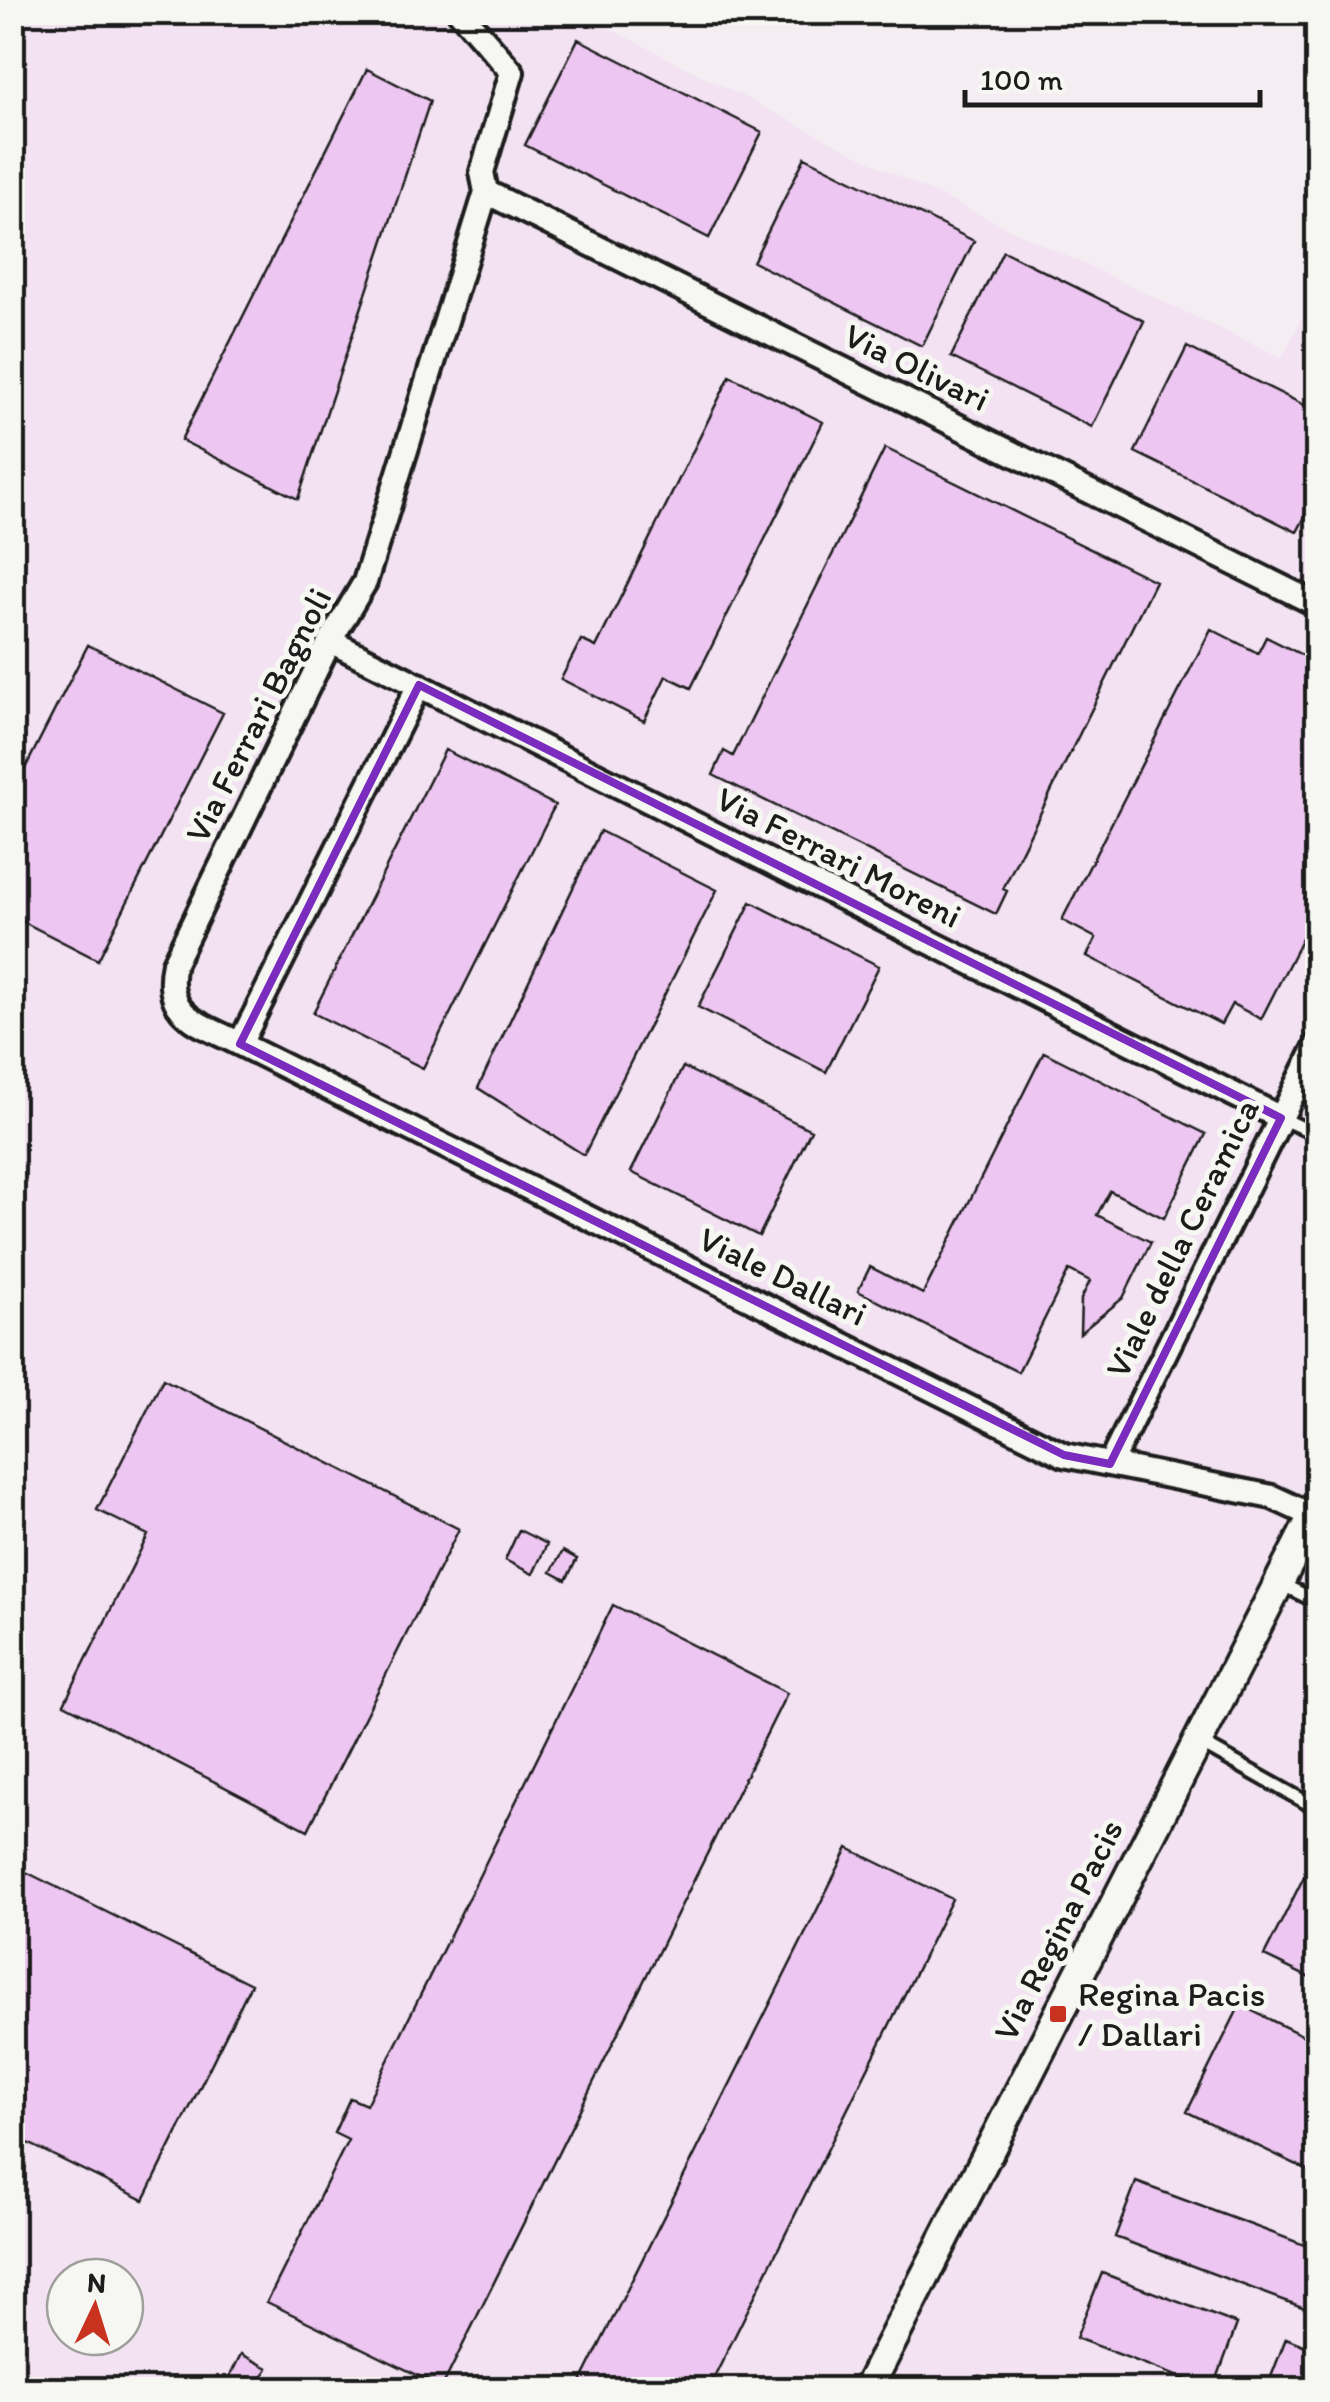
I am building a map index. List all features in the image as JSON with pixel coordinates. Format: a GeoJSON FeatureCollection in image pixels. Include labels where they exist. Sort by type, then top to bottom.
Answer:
{"type":"FeatureCollection","features":[{"type":"Feature","properties":{"kind":"street","name":"Via Ferrari Bagnoli"},"geometry":{"type":"LineString","coordinates":[[240,1044],[182,1013],[172,997],[174,963],[330,641],[365,582],[486,192],[482,172],[512,72],[460,12]]}},
{"type":"Feature","properties":{"kind":"street","name":"Via Olivari"},"geometry":{"type":"LineString","coordinates":[[486,192],[1318,605]]}},
{"type":"Feature","properties":{"kind":"street","name":"Via Ferrari Moreni"},"geometry":{"type":"LineString","coordinates":[[330,641],[1280,1118]]}},
{"type":"Feature","properties":{"kind":"street"},"geometry":{"type":"LineString","coordinates":[[240,1044],[419,685]]}},
{"type":"Feature","properties":{"kind":"street","name":"Viale della Ceramica"},"geometry":{"type":"LineString","coordinates":[[1110,1464],[1318,1043]]}},
{"type":"Feature","properties":{"kind":"street","name":"Viale Dallari"},"geometry":{"type":"LineString","coordinates":[[240,1044],[1064,1454],[1272,1497],[1315,1510]]}},
{"type":"Feature","properties":{"kind":"street","name":"Via Regina Pacis"},"geometry":{"type":"LineString","coordinates":[[867,2390],[1315,1510]]}},
{"type":"Feature","properties":{"kind":"lane","name":"Via Ferrari Moreni"},"geometry":{"type":"LineString","coordinates":[[1280,1118],[1318,1134]]}},
{"type":"Feature","properties":{"kind":"lane"},"geometry":{"type":"LineString","coordinates":[[1278,1582],[1318,1602]]}},
{"type":"Feature","properties":{"kind":"lane"},"geometry":{"type":"LineString","coordinates":[[1197,1741],[1316,1804]]}},
{"type":"Feature","properties":{"kind":"lane"},"geometry":{"type":"LineString","coordinates":[[978,2390],[980,2384],[1003,2390]]}},
{"type":"Feature","properties":{"kind":"highlighted area"},"geometry":{"type":"Polygon","coordinates":[[[419,685],[1281,1118],[1110,1464],[1064,1455],[240,1044],[419,685]]]}},
{"type":"Feature","properties":{"kind":"shaded area"},"geometry":{"type":"Polygon","coordinates":[[[12,13],[579,13],[902,178],[1282,358],[1317,288],[1317,2389],[13,2389],[12,13]]]}},
{"type":"Feature","properties":{"kind":"building"},"geometry":{"type":"Polygon","coordinates":[[[578,39],[762,132],[709,238],[525,145],[578,39]]]}},
{"type":"Feature","properties":{"kind":"building"},"geometry":{"type":"Polygon","coordinates":[[[367,69],[430,101],[298,499],[181,440],[367,69]]]}},
{"type":"Feature","properties":{"kind":"building"},"geometry":{"type":"Polygon","coordinates":[[[805,157],[974,241],[922,346],[753,262],[805,157]]]}},
{"type":"Feature","properties":{"kind":"building"},"geometry":{"type":"Polygon","coordinates":[[[1003,251],[1144,321],[1092,427],[951,357],[1003,251]]]}},
{"type":"Feature","properties":{"kind":"building"},"geometry":{"type":"Polygon","coordinates":[[[1187,347],[1318,412],[1318,492],[1297,532],[1135,452],[1187,347]]]}},
{"type":"Feature","properties":{"kind":"building"},"geometry":{"type":"Polygon","coordinates":[[[730,376],[823,422],[691,688],[666,676],[644,721],[561,679],[581,640],[596,647],[730,376]]]}},
{"type":"Feature","properties":{"kind":"building"},"geometry":{"type":"Polygon","coordinates":[[[885,448],[1155,581],[1003,889],[1007,891],[996,914],[713,775],[724,751],[733,756],[885,448]]]}},
{"type":"Feature","properties":{"kind":"building"},"geometry":{"type":"Polygon","coordinates":[[[1211,629],[1258,653],[1266,637],[1318,663],[1318,907],[1261,1019],[1232,1004],[1221,1024],[1087,956],[1096,938],[1062,920],[1211,629]]]}},
{"type":"Feature","properties":{"kind":"building"},"geometry":{"type":"Polygon","coordinates":[[[88,645],[223,713],[98,960],[12,916],[12,794],[88,645]]]}},
{"type":"Feature","properties":{"kind":"building"},"geometry":{"type":"Polygon","coordinates":[[[445,750],[555,805],[423,1068],[313,1013],[445,750]]]}},
{"type":"Feature","properties":{"kind":"building"},"geometry":{"type":"Polygon","coordinates":[[[600,831],[717,890],[584,1155],[478,1088],[600,831]]]}},
{"type":"Feature","properties":{"kind":"building"},"geometry":{"type":"Polygon","coordinates":[[[751,902],[879,966],[826,1072],[698,1007],[751,902]]]}},
{"type":"Feature","properties":{"kind":"building"},"geometry":{"type":"Polygon","coordinates":[[[1044,1052],[1206,1134],[1164,1218],[1110,1191],[1097,1215],[1151,1242],[1123,1298],[1080,1333],[1081,1299],[1090,1281],[1069,1270],[1018,1372],[858,1291],[870,1267],[923,1294],[1044,1052]]]}},
{"type":"Feature","properties":{"kind":"building"},"geometry":{"type":"Polygon","coordinates":[[[683,1067],[811,1130],[759,1236],[631,1172],[683,1067]]]}},
{"type":"Feature","properties":{"kind":"building"},"geometry":{"type":"Polygon","coordinates":[[[163,1379],[459,1529],[308,1830],[64,1704],[148,1535],[97,1510],[163,1379]]]}},
{"type":"Feature","properties":{"kind":"building"},"geometry":{"type":"Polygon","coordinates":[[[519,1530],[547,1544],[533,1574],[505,1560],[519,1530]]]}},
{"type":"Feature","properties":{"kind":"building"},"geometry":{"type":"Polygon","coordinates":[[[563,1551],[577,1559],[566,1580],[551,1572],[563,1551]]]}},
{"type":"Feature","properties":{"kind":"building"},"geometry":{"type":"Polygon","coordinates":[[[613,1605],[787,1693],[442,2387],[267,2302],[348,2140],[334,2133],[350,2098],[366,2105],[613,1605]]]}},
{"type":"Feature","properties":{"kind":"building"},"geometry":{"type":"Polygon","coordinates":[[[848,1848],[952,1899],[708,2390],[577,2390],[848,1848]]]}},
{"type":"Feature","properties":{"kind":"building"},"geometry":{"type":"Polygon","coordinates":[[[1314,1857],[1318,1859],[1318,1982],[1264,1956],[1314,1857]]]}},
{"type":"Feature","properties":{"kind":"building"},"geometry":{"type":"Polygon","coordinates":[[[12,1865],[251,1984],[144,2200],[12,2135],[12,1865]]]}},
{"type":"Feature","properties":{"kind":"building"},"geometry":{"type":"Polygon","coordinates":[[[1240,2005],[1318,2043],[1318,2175],[1187,2112],[1240,2005]]]}},
{"type":"Feature","properties":{"kind":"building"},"geometry":{"type":"Polygon","coordinates":[[[1136,2182],[1318,2250],[1318,2313],[1115,2237],[1136,2182]]]}},
{"type":"Feature","properties":{"kind":"building"},"geometry":{"type":"Polygon","coordinates":[[[1102,2273],[1237,2324],[1213,2390],[1076,2338],[1102,2273]]]}},
{"type":"Feature","properties":{"kind":"building"},"geometry":{"type":"Polygon","coordinates":[[[1286,2338],[1318,2351],[1318,2390],[1266,2390],[1286,2338]]]}},
{"type":"Feature","properties":{"kind":"building"},"geometry":{"type":"Polygon","coordinates":[[[241,2354],[268,2368],[261,2380],[279,2390],[223,2390],[241,2354]]]}},
{"type":"Feature","properties":{"kind":"place","name":"Regina Pacis / Dallari"},"geometry":{"type":"Point","coordinates":[1058,2014]}}]}
